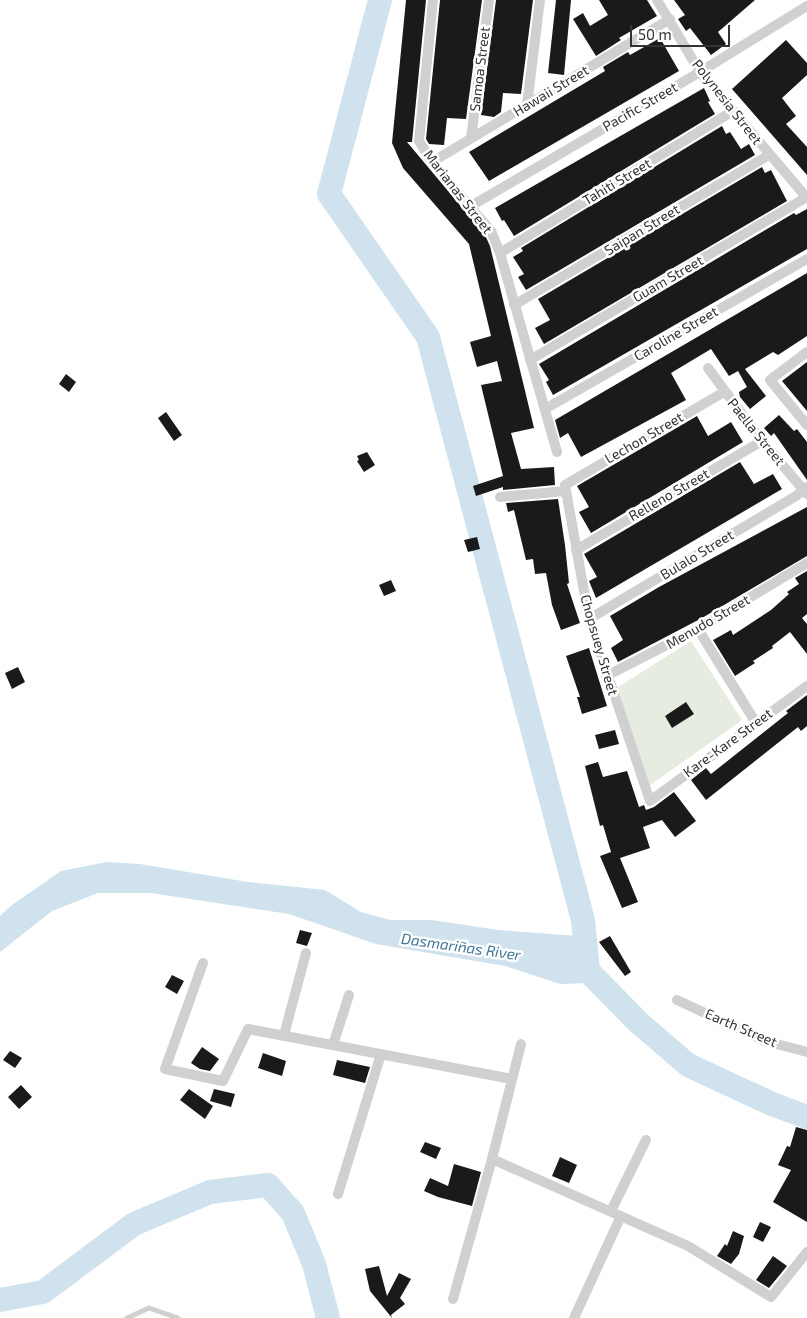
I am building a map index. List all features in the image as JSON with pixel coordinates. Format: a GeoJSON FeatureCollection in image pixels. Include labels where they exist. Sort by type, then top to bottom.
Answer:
{"type":"FeatureCollection","features":[{"type":"Feature","properties":{"kind":"street","name":"Marianas Street"},"geometry":{"type":"LineString","coordinates":[[433,0],[419,141],[432,162],[492,231],[500,253],[556,452]]}},
{"type":"Feature","properties":{"kind":"street","name":"Samoa Street"},"geometry":{"type":"LineString","coordinates":[[471,138],[489,0]]}},
{"type":"Feature","properties":{"kind":"street"},"geometry":{"type":"LineString","coordinates":[[527,105],[540,0]]}},
{"type":"Feature","properties":{"kind":"street","name":"Polynesia Street"},"geometry":{"type":"LineString","coordinates":[[657,0],[700,72],[807,198]]}},
{"type":"Feature","properties":{"kind":"street","name":"Pacific Street"},"geometry":{"type":"LineString","coordinates":[[471,206],[700,72],[807,6]]}},
{"type":"Feature","properties":{"kind":"street","name":"Hawaii Street"},"geometry":{"type":"LineString","coordinates":[[432,162],[670,20]]}},
{"type":"Feature","properties":{"kind":"street","name":"Tahiti Street"},"geometry":{"type":"LineString","coordinates":[[500,253],[733,111]]}},
{"type":"Feature","properties":{"kind":"street","name":"Saipan Street"},"geometry":{"type":"LineString","coordinates":[[514,305],[769,155]]}},
{"type":"Feature","properties":{"kind":"street","name":"Guam Street"},"geometry":{"type":"LineString","coordinates":[[530,360],[807,198]]}},
{"type":"Feature","properties":{"kind":"street","name":"Caroline Street"},"geometry":{"type":"LineString","coordinates":[[544,409],[807,259]]}},
{"type":"Feature","properties":{"kind":"street"},"geometry":{"type":"LineString","coordinates":[[807,352],[770,380],[807,425]]}},
{"type":"Feature","properties":{"kind":"street","name":"Paella Street"},"geometry":{"type":"LineString","coordinates":[[708,368],[762,441],[806,490]]}},
{"type":"Feature","properties":{"kind":"street","name":"Lechon Street"},"geometry":{"type":"LineString","coordinates":[[565,488],[724,392]]}},
{"type":"Feature","properties":{"kind":"street","name":"Relleno Street"},"geometry":{"type":"LineString","coordinates":[[576,550],[762,441]]}},
{"type":"Feature","properties":{"kind":"street"},"geometry":{"type":"LineString","coordinates":[[500,496],[565,488]]}},
{"type":"Feature","properties":{"kind":"street","name":"Chopsuey Street"},"geometry":{"type":"LineString","coordinates":[[565,488],[589,619],[606,676],[650,801]]}},
{"type":"Feature","properties":{"kind":"street","name":"Bulalo Street"},"geometry":{"type":"LineString","coordinates":[[589,619],[806,490]]}},
{"type":"Feature","properties":{"kind":"street","name":"Menudo Street"},"geometry":{"type":"LineString","coordinates":[[606,676],[698,629],[807,563]]}},
{"type":"Feature","properties":{"kind":"street"},"geometry":{"type":"LineString","coordinates":[[698,629],[756,723]]}},
{"type":"Feature","properties":{"kind":"street","name":"Kare-Kare Street"},"geometry":{"type":"LineString","coordinates":[[650,801],[807,686]]}},
{"type":"Feature","properties":{"kind":"street"},"geometry":{"type":"LineString","coordinates":[[284,1035],[306,953]]}},
{"type":"Feature","properties":{"kind":"street"},"geometry":{"type":"LineString","coordinates":[[203,963],[165,1069],[223,1081],[248,1029],[512,1079]]}},
{"type":"Feature","properties":{"kind":"street"},"geometry":{"type":"LineString","coordinates":[[333,1045],[350,995]]}},
{"type":"Feature","properties":{"kind":"street","name":"Earth Street"},"geometry":{"type":"LineString","coordinates":[[677,1000],[765,1041],[807,1052]]}},
{"type":"Feature","properties":{"kind":"street"},"geometry":{"type":"LineString","coordinates":[[453,1300],[521,1044]]}},
{"type":"Feature","properties":{"kind":"street"},"geometry":{"type":"LineString","coordinates":[[338,1194],[381,1054]]}},
{"type":"Feature","properties":{"kind":"street"},"geometry":{"type":"LineString","coordinates":[[611,1211],[646,1140]]}},
{"type":"Feature","properties":{"kind":"street"},"geometry":{"type":"LineString","coordinates":[[492,1159],[688,1246],[771,1297],[807,1252]]}},
{"type":"Feature","properties":{"kind":"street"},"geometry":{"type":"LineString","coordinates":[[574,1318],[621,1216]]}},
{"type":"Feature","properties":{"kind":"lane"},"geometry":{"type":"LineString","coordinates":[[127,1318],[149,1308],[178,1318]]}},
{"type":"Feature","properties":{"kind":"shaded area"},"geometry":{"type":"Polygon","coordinates":[[[691,641],[742,720],[649,786],[615,689],[691,641]]]}},
{"type":"Feature","properties":{"kind":"water"},"geometry":{"type":"Polygon","coordinates":[[[107,862],[140,864],[248,882],[325,890],[361,912],[390,920],[432,920],[498,930],[578,936],[589,983],[560,984],[505,966],[376,944],[289,914],[151,893],[98,893],[52,911],[0,952],[0,916],[12,905],[61,871],[107,862]]]}},
{"type":"Feature","properties":{"kind":"building"},"geometry":{"type":"Polygon","coordinates":[[[406,0],[426,0],[412,142],[407,142],[485,235],[490,246],[534,428],[511,433],[521,469],[554,467],[555,485],[503,490],[503,487],[476,496],[473,486],[503,476],[481,385],[502,381],[497,361],[477,367],[470,342],[491,336],[469,244],[403,168],[392,143],[406,0]]]}},
{"type":"Feature","properties":{"kind":"building"},"geometry":{"type":"Polygon","coordinates":[[[440,0],[482,0],[466,119],[447,118],[444,145],[429,144],[426,139],[440,0]]]}},
{"type":"Feature","properties":{"kind":"building"},"geometry":{"type":"Polygon","coordinates":[[[496,0],[533,0],[521,94],[503,93],[501,112],[494,117],[481,115],[496,0]]]}},
{"type":"Feature","properties":{"kind":"building"},"geometry":{"type":"Polygon","coordinates":[[[556,0],[571,0],[564,75],[548,73],[556,0]]]}},
{"type":"Feature","properties":{"kind":"building"},"geometry":{"type":"Polygon","coordinates":[[[599,0],[647,0],[657,16],[619,38],[621,40],[596,56],[573,19],[583,13],[590,26],[608,15],[599,0]]]}},
{"type":"Feature","properties":{"kind":"building"},"geometry":{"type":"Polygon","coordinates":[[[674,0],[755,0],[718,32],[726,44],[711,55],[690,28],[686,31],[678,19],[685,15],[674,0]]]}},
{"type":"Feature","properties":{"kind":"building"},"geometry":{"type":"Polygon","coordinates":[[[660,38],[679,71],[489,181],[469,152],[605,71],[603,67],[628,52],[630,55],[660,38]]]}},
{"type":"Feature","properties":{"kind":"building"},"geometry":{"type":"Polygon","coordinates":[[[786,40],[807,63],[807,75],[782,98],[796,116],[786,124],[807,147],[807,175],[732,89],[786,40]]]}},
{"type":"Feature","properties":{"kind":"building"},"geometry":{"type":"Polygon","coordinates":[[[704,88],[710,101],[708,102],[715,114],[514,236],[504,220],[502,221],[495,208],[704,88]]]}},
{"type":"Feature","properties":{"kind":"building"},"geometry":{"type":"Polygon","coordinates":[[[722,126],[726,134],[730,132],[741,149],[749,144],[755,155],[526,290],[518,277],[524,274],[513,257],[523,251],[521,248],[722,126]]]}},
{"type":"Feature","properties":{"kind":"building"},"geometry":{"type":"Polygon","coordinates":[[[762,167],[765,173],[771,170],[787,201],[544,344],[535,328],[550,320],[538,299],[762,167]]]}},
{"type":"Feature","properties":{"kind":"building"},"geometry":{"type":"Polygon","coordinates":[[[807,209],[807,249],[553,395],[546,382],[549,380],[539,364],[794,213],[796,215],[807,209]]]}},
{"type":"Feature","properties":{"kind":"building"},"geometry":{"type":"Polygon","coordinates":[[[807,273],[807,336],[778,355],[773,352],[745,369],[766,396],[750,409],[740,397],[739,392],[747,387],[738,371],[729,376],[711,349],[671,373],[686,400],[581,457],[568,433],[560,438],[555,420],[807,273]]]}},
{"type":"Feature","properties":{"kind":"building"},"geometry":{"type":"Polygon","coordinates":[[[807,362],[807,411],[782,381],[807,362]]]}},
{"type":"Feature","properties":{"kind":"building"},"geometry":{"type":"Polygon","coordinates":[[[66,374],[76,382],[69,392],[59,384],[66,374]]]}},
{"type":"Feature","properties":{"kind":"building"},"geometry":{"type":"Polygon","coordinates":[[[166,412],[182,435],[174,441],[158,418],[166,412]]]}},
{"type":"Feature","properties":{"kind":"building"},"geometry":{"type":"Polygon","coordinates":[[[779,415],[794,431],[797,429],[807,442],[807,480],[774,433],[771,436],[764,428],[779,415]]]}},
{"type":"Feature","properties":{"kind":"building"},"geometry":{"type":"Polygon","coordinates":[[[697,416],[708,436],[731,422],[743,442],[591,533],[579,512],[589,507],[577,486],[697,416]]]}},
{"type":"Feature","properties":{"kind":"building"},"geometry":{"type":"Polygon","coordinates":[[[367,452],[375,465],[364,472],[357,461],[359,460],[357,456],[367,452]]]}},
{"type":"Feature","properties":{"kind":"building"},"geometry":{"type":"Polygon","coordinates":[[[740,462],[754,484],[773,474],[782,489],[596,598],[589,581],[597,577],[584,554],[740,462]]]}},
{"type":"Feature","properties":{"kind":"building"},"geometry":{"type":"Polygon","coordinates":[[[558,499],[565,545],[569,583],[567,584],[580,623],[561,630],[552,605],[546,573],[535,574],[533,559],[526,560],[514,510],[508,512],[506,503],[558,499]]]}},
{"type":"Feature","properties":{"kind":"building"},"geometry":{"type":"Polygon","coordinates":[[[807,507],[807,556],[702,618],[618,662],[611,648],[623,640],[610,616],[659,587],[807,507]]]}},
{"type":"Feature","properties":{"kind":"building"},"geometry":{"type":"Polygon","coordinates":[[[477,537],[480,549],[468,552],[464,540],[477,537]]]}},
{"type":"Feature","properties":{"kind":"building"},"geometry":{"type":"Polygon","coordinates":[[[807,571],[807,614],[802,618],[807,624],[807,654],[790,632],[772,646],[773,648],[753,661],[755,663],[735,676],[713,640],[731,630],[733,635],[771,610],[789,594],[787,592],[799,584],[795,578],[807,571]]]}},
{"type":"Feature","properties":{"kind":"building"},"geometry":{"type":"Polygon","coordinates":[[[391,580],[396,591],[384,596],[379,585],[391,580]]]}},
{"type":"Feature","properties":{"kind":"building"},"geometry":{"type":"Polygon","coordinates":[[[589,648],[607,706],[582,714],[577,697],[580,697],[566,656],[589,648]]]}},
{"type":"Feature","properties":{"kind":"building"},"geometry":{"type":"Polygon","coordinates":[[[18,667],[25,682],[12,689],[5,673],[18,667]]]}},
{"type":"Feature","properties":{"kind":"building"},"geometry":{"type":"Polygon","coordinates":[[[807,695],[807,726],[801,731],[798,727],[706,800],[691,780],[706,768],[711,774],[788,713],[786,711],[807,695]]]}},
{"type":"Feature","properties":{"kind":"building"},"geometry":{"type":"Polygon","coordinates":[[[686,702],[694,714],[672,728],[665,716],[686,702]]]}},
{"type":"Feature","properties":{"kind":"building"},"geometry":{"type":"Polygon","coordinates":[[[615,730],[619,744],[599,749],[595,735],[615,730]]]}},
{"type":"Feature","properties":{"kind":"building"},"geometry":{"type":"Polygon","coordinates":[[[598,762],[603,777],[627,771],[639,807],[644,805],[646,810],[654,807],[674,792],[696,821],[675,837],[662,820],[643,827],[650,848],[620,858],[638,902],[622,908],[600,856],[611,852],[603,825],[600,826],[585,766],[598,762]]]}},
{"type":"Feature","properties":{"kind":"building"},"geometry":{"type":"Polygon","coordinates":[[[300,930],[312,933],[307,946],[296,943],[300,930]]]}},
{"type":"Feature","properties":{"kind":"building"},"geometry":{"type":"Polygon","coordinates":[[[610,936],[631,972],[625,976],[599,942],[610,936]]]}},
{"type":"Feature","properties":{"kind":"building"},"geometry":{"type":"Polygon","coordinates":[[[172,975],[184,981],[177,994],[165,987],[172,975]]]}},
{"type":"Feature","properties":{"kind":"building"},"geometry":{"type":"Polygon","coordinates":[[[202,1047],[219,1059],[210,1071],[200,1069],[191,1063],[202,1047]]]}},
{"type":"Feature","properties":{"kind":"building"},"geometry":{"type":"Polygon","coordinates":[[[10,1051],[22,1058],[15,1068],[3,1060],[10,1051]]]}},
{"type":"Feature","properties":{"kind":"building"},"geometry":{"type":"Polygon","coordinates":[[[263,1053],[286,1061],[282,1076],[258,1068],[263,1053]]]}},
{"type":"Feature","properties":{"kind":"building"},"geometry":{"type":"Polygon","coordinates":[[[337,1060],[370,1067],[365,1083],[333,1075],[337,1060]]]}},
{"type":"Feature","properties":{"kind":"building"},"geometry":{"type":"Polygon","coordinates":[[[21,1085],[32,1097],[19,1109],[8,1097],[21,1085]]]}},
{"type":"Feature","properties":{"kind":"building"},"geometry":{"type":"Polygon","coordinates":[[[189,1089],[213,1106],[205,1119],[180,1100],[189,1089]]]}},
{"type":"Feature","properties":{"kind":"building"},"geometry":{"type":"Polygon","coordinates":[[[214,1089],[235,1094],[231,1107],[210,1101],[214,1089]]]}},
{"type":"Feature","properties":{"kind":"building"},"geometry":{"type":"Polygon","coordinates":[[[796,1127],[807,1130],[807,1222],[773,1202],[791,1170],[778,1165],[787,1146],[790,1147],[796,1127]]]}},
{"type":"Feature","properties":{"kind":"building"},"geometry":{"type":"Polygon","coordinates":[[[425,1142],[441,1148],[436,1159],[420,1152],[425,1142]]]}},
{"type":"Feature","properties":{"kind":"building"},"geometry":{"type":"Polygon","coordinates":[[[560,1157],[577,1165],[569,1183],[552,1176],[560,1157]]]}},
{"type":"Feature","properties":{"kind":"building"},"geometry":{"type":"Polygon","coordinates":[[[454,1164],[481,1172],[472,1206],[438,1197],[424,1191],[430,1178],[448,1186],[454,1164]]]}},
{"type":"Feature","properties":{"kind":"building"},"geometry":{"type":"Polygon","coordinates":[[[760,1222],[771,1227],[763,1242],[753,1237],[760,1222]]]}},
{"type":"Feature","properties":{"kind":"building"},"geometry":{"type":"Polygon","coordinates":[[[733,1231],[744,1236],[739,1254],[731,1264],[717,1256],[725,1244],[727,1246],[733,1231]]]}},
{"type":"Feature","properties":{"kind":"building"},"geometry":{"type":"Polygon","coordinates":[[[773,1256],[787,1266],[769,1288],[756,1280],[773,1256]]]}},
{"type":"Feature","properties":{"kind":"building"},"geometry":{"type":"Polygon","coordinates":[[[379,1266],[387,1296],[399,1273],[411,1279],[400,1298],[405,1304],[391,1315],[392,1318],[370,1291],[365,1269],[379,1266]]]}},
{"type":"Feature","properties":{"kind":"waterway"},"geometry":{"type":"LineString","coordinates":[[380,0],[329,194],[428,337],[583,920],[588,971]]}},
{"type":"Feature","properties":{"kind":"waterway","name":"Dasmariñas River"},"geometry":{"type":"LineString","coordinates":[[573,967],[588,971],[638,1022],[688,1065],[772,1104],[807,1117]]}},
{"type":"Feature","properties":{"kind":"waterway"},"geometry":{"type":"LineString","coordinates":[[0,1300],[43,1292],[134,1224],[210,1192],[268,1185],[293,1213],[314,1264],[328,1318]]}}]}
